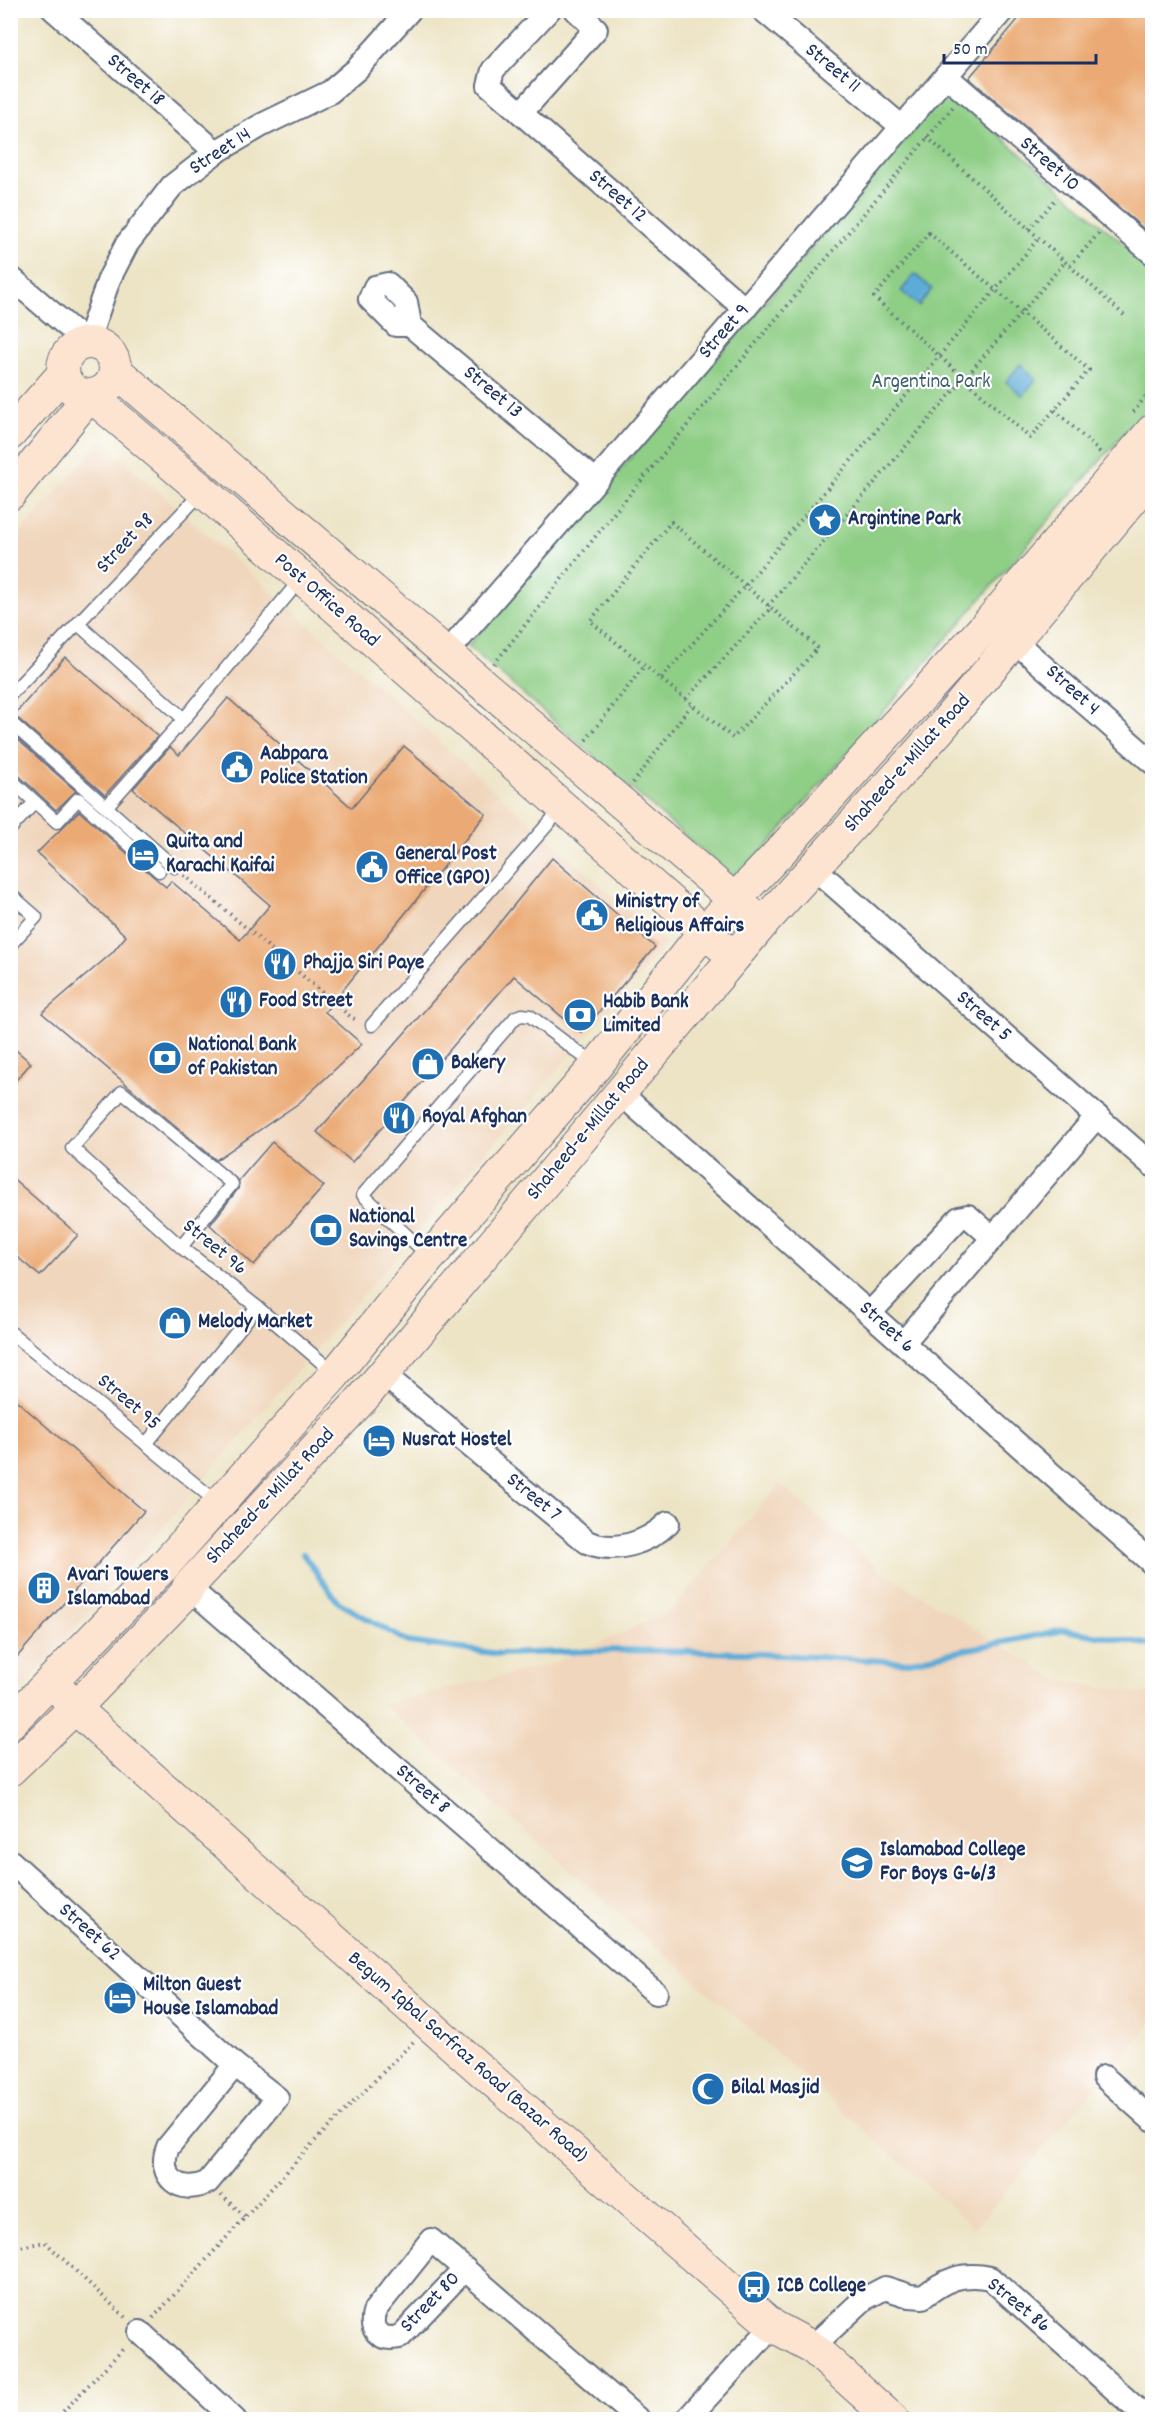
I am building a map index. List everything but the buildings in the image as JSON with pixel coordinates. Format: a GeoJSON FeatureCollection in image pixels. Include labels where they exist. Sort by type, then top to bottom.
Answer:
{"type":"FeatureCollection","features":[{"type":"Feature","properties":{"kind":"main road"},"geometry":{"type":"LineString","coordinates":[[10,434],[63,374],[66,357],[71,350],[87,343],[104,347],[110,353],[115,370],[114,377],[105,390],[90,395],[70,387],[63,374]]}},
{"type":"Feature","properties":{"kind":"main road","name":"Post Office Road"},"geometry":{"type":"LineString","coordinates":[[115,370],[763,923]]}},
{"type":"Feature","properties":{"kind":"main road"},"geometry":{"type":"LineString","coordinates":[[10,494],[90,395]]}},
{"type":"Feature","properties":{"kind":"main road","name":"Post Office Road"},"geometry":{"type":"LineString","coordinates":[[90,395],[203,491],[735,957]]}},
{"type":"Feature","properties":{"kind":"main road"},"geometry":{"type":"LineString","coordinates":[[60,434],[85,423],[123,424]]}},
{"type":"Feature","properties":{"kind":"main road","name":"Shaheed-e-Millat Road"},"geometry":{"type":"LineString","coordinates":[[10,1723],[53,1682],[220,1505],[335,1374],[430,1257],[596,1066],[705,931],[990,621],[1104,456],[1141,423]]}},
{"type":"Feature","properties":{"kind":"main road","name":"Shaheed-e-Millat Road"},"geometry":{"type":"LineString","coordinates":[[10,1770],[75,1708],[186,1593],[188,1587],[363,1398],[763,923],[939,730],[1152,476]]}},
{"type":"Feature","properties":{"kind":"main road"},"geometry":{"type":"LineString","coordinates":[[562,807],[580,767]]}},
{"type":"Feature","properties":{"kind":"main road"},"geometry":{"type":"LineString","coordinates":[[335,1374],[363,1398]]}},
{"type":"Feature","properties":{"kind":"main road","name":"Begum Iqbal Sarfraz Road (Bazar Road)"},"geometry":{"type":"LineString","coordinates":[[53,1682],[75,1708],[309,1921],[773,2326],[812,2348],[893,2420]]}},
{"type":"Feature","properties":{"kind":"street","name":"Street 18"},"geometry":{"type":"LineString","coordinates":[[54,10],[216,152]]}},
{"type":"Feature","properties":{"kind":"street","name":"Street 14"},"geometry":{"type":"LineString","coordinates":[[87,343],[109,279],[127,244],[172,186],[216,152],[262,125],[330,92],[357,69],[410,10]]}},
{"type":"Feature","properties":{"kind":"street","name":"Street 12"},"geometry":{"type":"LineString","coordinates":[[549,10],[494,70],[489,85],[745,309]]}},
{"type":"Feature","properties":{"kind":"street"},"geometry":{"type":"LineString","coordinates":[[521,113],[596,29],[576,10]]}},
{"type":"Feature","properties":{"kind":"street","name":"Street 11"},"geometry":{"type":"LineString","coordinates":[[763,10],[905,124]]}},
{"type":"Feature","properties":{"kind":"street","name":"Street 9"},"geometry":{"type":"LineString","coordinates":[[447,653],[1003,10]]}},
{"type":"Feature","properties":{"kind":"street","name":"Street 10"},"geometry":{"type":"LineString","coordinates":[[946,76],[1152,254]]}},
{"type":"Feature","properties":{"kind":"street"},"geometry":{"type":"LineString","coordinates":[[10,277],[87,343]]}},
{"type":"Feature","properties":{"kind":"street","name":"Street 13"},"geometry":{"type":"LineString","coordinates":[[385,314],[396,325],[410,324],[596,481]]}},
{"type":"Feature","properties":{"kind":"street","name":"Street 4"},"geometry":{"type":"LineString","coordinates":[[990,621],[1016,640],[1152,762]]}},
{"type":"Feature","properties":{"kind":"street","name":"Street 5"},"geometry":{"type":"LineString","coordinates":[[814,868],[1152,1165]]}},
{"type":"Feature","properties":{"kind":"street","name":"Street 6"},"geometry":{"type":"LineString","coordinates":[[620,1092],[1152,1563]]}},
{"type":"Feature","properties":{"kind":"street"},"geometry":{"type":"LineString","coordinates":[[903,1343],[1097,1116]]}},
{"type":"Feature","properties":{"kind":"street"},"geometry":{"type":"LineString","coordinates":[[870,1314],[959,1218],[968,1216],[993,1238]]}},
{"type":"Feature","properties":{"kind":"street","name":"Street 7"},"geometry":{"type":"LineString","coordinates":[[383,1374],[587,1542],[600,1548],[615,1548],[645,1540],[658,1533],[668,1523]]}},
{"type":"Feature","properties":{"kind":"street","name":"Street 8"},"geometry":{"type":"LineString","coordinates":[[188,1587],[656,1993]]}},
{"type":"Feature","properties":{"kind":"street","name":"Street 62"},"geometry":{"type":"LineString","coordinates":[[10,1861],[235,2065],[277,2098],[208,2182]]}},
{"type":"Feature","properties":{"kind":"street"},"geometry":{"type":"LineString","coordinates":[[208,2182],[198,2187],[187,2188],[176,2184],[167,2173],[165,2155],[168,2147],[235,2065]]}},
{"type":"Feature","properties":{"kind":"street"},"geometry":{"type":"LineString","coordinates":[[1104,2077],[1152,2120]]}},
{"type":"Feature","properties":{"kind":"street","name":"Street 80"},"geometry":{"type":"LineString","coordinates":[[465,2268],[639,2420]]}},
{"type":"Feature","properties":{"kind":"street","name":"Street 86"},"geometry":{"type":"LineString","coordinates":[[812,2348],[864,2300],[885,2288],[910,2296],[923,2297],[939,2284],[954,2277],[977,2275],[990,2278],[1149,2420]]}},
{"type":"Feature","properties":{"kind":"street"},"geometry":{"type":"LineString","coordinates":[[686,2420],[773,2326]]}},
{"type":"Feature","properties":{"kind":"street"},"geometry":{"type":"LineString","coordinates":[[140,2332],[235,2420]]}},
{"type":"Feature","properties":{"kind":"lane","name":"Street 98"},"geometry":{"type":"LineString","coordinates":[[10,695],[203,491]]}},
{"type":"Feature","properties":{"kind":"lane"},"geometry":{"type":"LineString","coordinates":[[107,806],[301,579]]}},
{"type":"Feature","properties":{"kind":"lane"},"geometry":{"type":"LineString","coordinates":[[78,624],[184,718]]}},
{"type":"Feature","properties":{"kind":"lane"},"geometry":{"type":"LineString","coordinates":[[10,722],[174,867]]}},
{"type":"Feature","properties":{"kind":"lane"},"geometry":{"type":"LineString","coordinates":[[10,780],[57,822],[78,799],[159,871]]}},
{"type":"Feature","properties":{"kind":"lane"},"geometry":{"type":"LineString","coordinates":[[10,829],[35,802]]}},
{"type":"Feature","properties":{"kind":"lane"},"geometry":{"type":"LineString","coordinates":[[372,1025],[562,807]]}},
{"type":"Feature","properties":{"kind":"lane"},"geometry":{"type":"LineString","coordinates":[[10,894],[36,917],[10,945]]}},
{"type":"Feature","properties":{"kind":"lane"},"geometry":{"type":"LineString","coordinates":[[430,1257],[363,1195],[516,1017],[530,1016],[596,1066]]}},
{"type":"Feature","properties":{"kind":"lane","name":"Street 96"},"geometry":{"type":"LineString","coordinates":[[181,1247],[232,1184],[122,1092],[72,1148],[181,1247],[257,1307],[335,1374]]}},
{"type":"Feature","properties":{"kind":"lane"},"geometry":{"type":"LineString","coordinates":[[146,1444],[257,1307]]}},
{"type":"Feature","properties":{"kind":"lane","name":"Street 95"},"geometry":{"type":"LineString","coordinates":[[10,1332],[220,1505]]}},
{"type":"Feature","properties":{"kind":"path"},"geometry":{"type":"LineString","coordinates":[[492,668],[629,495],[954,106]]}},
{"type":"Feature","properties":{"kind":"path"},"geometry":{"type":"LineString","coordinates":[[905,124],[928,138],[1125,316]]}},
{"type":"Feature","properties":{"kind":"path"},"geometry":{"type":"LineString","coordinates":[[1029,229],[1071,183]]}},
{"type":"Feature","properties":{"kind":"path"},"geometry":{"type":"LineString","coordinates":[[1070,266],[1112,219]]}},
{"type":"Feature","properties":{"kind":"path"},"geometry":{"type":"LineString","coordinates":[[929,233],[995,290],[1089,370],[1029,438],[874,297],[929,233]]}},
{"type":"Feature","properties":{"kind":"path"},"geometry":{"type":"LineString","coordinates":[[661,678],[745,586],[1039,238]]}},
{"type":"Feature","properties":{"kind":"path"},"geometry":{"type":"LineString","coordinates":[[686,699],[770,607],[1065,262]]}},
{"type":"Feature","properties":{"kind":"path"},"geometry":{"type":"LineString","coordinates":[[1141,423],[1152,389]]}},
{"type":"Feature","properties":{"kind":"path"},"geometry":{"type":"LineString","coordinates":[[1054,410],[1104,456]]}},
{"type":"Feature","properties":{"kind":"path"},"geometry":{"type":"LineString","coordinates":[[671,522],[745,586],[818,648],[734,738],[590,621],[671,522]]}},
{"type":"Feature","properties":{"kind":"path"},"geometry":{"type":"LineString","coordinates":[[580,767],[645,665]]}},
{"type":"Feature","properties":{"kind":"path"},"geometry":{"type":"LineString","coordinates":[[621,801],[692,704]]}},
{"type":"Feature","properties":{"kind":"path"},"geometry":{"type":"LineString","coordinates":[[174,867],[352,1018],[372,1025]]}},
{"type":"Feature","properties":{"kind":"path"},"geometry":{"type":"LineString","coordinates":[[55,2420],[247,2218],[312,2144],[429,2026]]}},
{"type":"Feature","properties":{"kind":"path"},"geometry":{"type":"LineString","coordinates":[[208,2182],[247,2218]]}},
{"type":"Feature","properties":{"kind":"path"},"geometry":{"type":"LineString","coordinates":[[10,2249],[45,2242],[140,2332]]}},
{"type":"Feature","properties":{"kind":"shaded area","name":"Melody Market"},"geometry":{"type":"Polygon","coordinates":[[[101,440],[667,944],[11,1702],[11,544],[101,440]]]}},
{"type":"Feature","properties":{"kind":"shaded area","name":"Islamabad College For Boys G-6/3"},"geometry":{"type":"Polygon","coordinates":[[[780,1484],[882,1571],[1058,1680],[1152,1695],[1152,2022],[975,2228],[382,1704],[552,1664],[671,1611],[780,1484]]]}},
{"type":"Feature","properties":{"kind":"green space","name":"Argentina Park"},"geometry":{"type":"Polygon","coordinates":[[[948,90],[1152,269],[1152,401],[737,881],[468,646],[948,90]]]}},
{"type":"Feature","properties":{"kind":"water"},"geometry":{"type":"Polygon","coordinates":[[[915,274],[932,289],[919,306],[901,291],[915,274]]]}},
{"type":"Feature","properties":{"kind":"water"},"geometry":{"type":"Polygon","coordinates":[[[1020,364],[1036,379],[1023,396],[1006,382],[1020,364]]]}},
{"type":"Feature","properties":{"kind":"waterway"},"geometry":{"type":"LineString","coordinates":[[303,1554],[338,1602],[408,1642],[500,1654],[623,1650],[745,1653],[905,1662],[1064,1630],[1152,1645]]}},
{"type":"Feature","properties":{"kind":"place","name":"Argintine Park"},"geometry":{"type":"Point","coordinates":[825,520]}},
{"type":"Feature","properties":{"kind":"place","name":"Aabpara Police Station"},"geometry":{"type":"Point","coordinates":[237,767]}},
{"type":"Feature","properties":{"kind":"place","name":"Quita and Karachi Kaifai"},"geometry":{"type":"Point","coordinates":[143,855]}},
{"type":"Feature","properties":{"kind":"place","name":"General Post Office (GPO)"},"geometry":{"type":"Point","coordinates":[372,867]}},
{"type":"Feature","properties":{"kind":"place","name":"Ministry of Religious Affairs"},"geometry":{"type":"Point","coordinates":[592,915]}},
{"type":"Feature","properties":{"kind":"place","name":"Phajja Siri Paye"},"geometry":{"type":"Point","coordinates":[280,964]}},
{"type":"Feature","properties":{"kind":"place","name":"Food Street"},"geometry":{"type":"Point","coordinates":[236,1002]}},
{"type":"Feature","properties":{"kind":"place","name":"Habib Bank Limited"},"geometry":{"type":"Point","coordinates":[580,1015]}},
{"type":"Feature","properties":{"kind":"place","name":"National Bank of Pakistan"},"geometry":{"type":"Point","coordinates":[165,1058]}},
{"type":"Feature","properties":{"kind":"place","name":"Bakery"},"geometry":{"type":"Point","coordinates":[428,1064]}},
{"type":"Feature","properties":{"kind":"place","name":"Royal Afghan"},"geometry":{"type":"Point","coordinates":[399,1118]}},
{"type":"Feature","properties":{"kind":"place","name":"National Savings Centre"},"geometry":{"type":"Point","coordinates":[326,1230]}},
{"type":"Feature","properties":{"kind":"place","name":"Melody Market"},"geometry":{"type":"Point","coordinates":[175,1323]}},
{"type":"Feature","properties":{"kind":"place","name":"Nusrat Hostel"},"geometry":{"type":"Point","coordinates":[379,1441]}},
{"type":"Feature","properties":{"kind":"place","name":"Avari Towers Islamabad"},"geometry":{"type":"Point","coordinates":[44,1588]}},
{"type":"Feature","properties":{"kind":"place","name":"Islamabad College For Boys G-6/3"},"geometry":{"type":"Point","coordinates":[857,1863]}},
{"type":"Feature","properties":{"kind":"place","name":"Milton Guest House Islamabad"},"geometry":{"type":"Point","coordinates":[120,1998]}},
{"type":"Feature","properties":{"kind":"place","name":"Bilal Masjid"},"geometry":{"type":"Point","coordinates":[708,2089]}},
{"type":"Feature","properties":{"kind":"place","name":"ICB College"},"geometry":{"type":"Point","coordinates":[754,2287]}}]}
